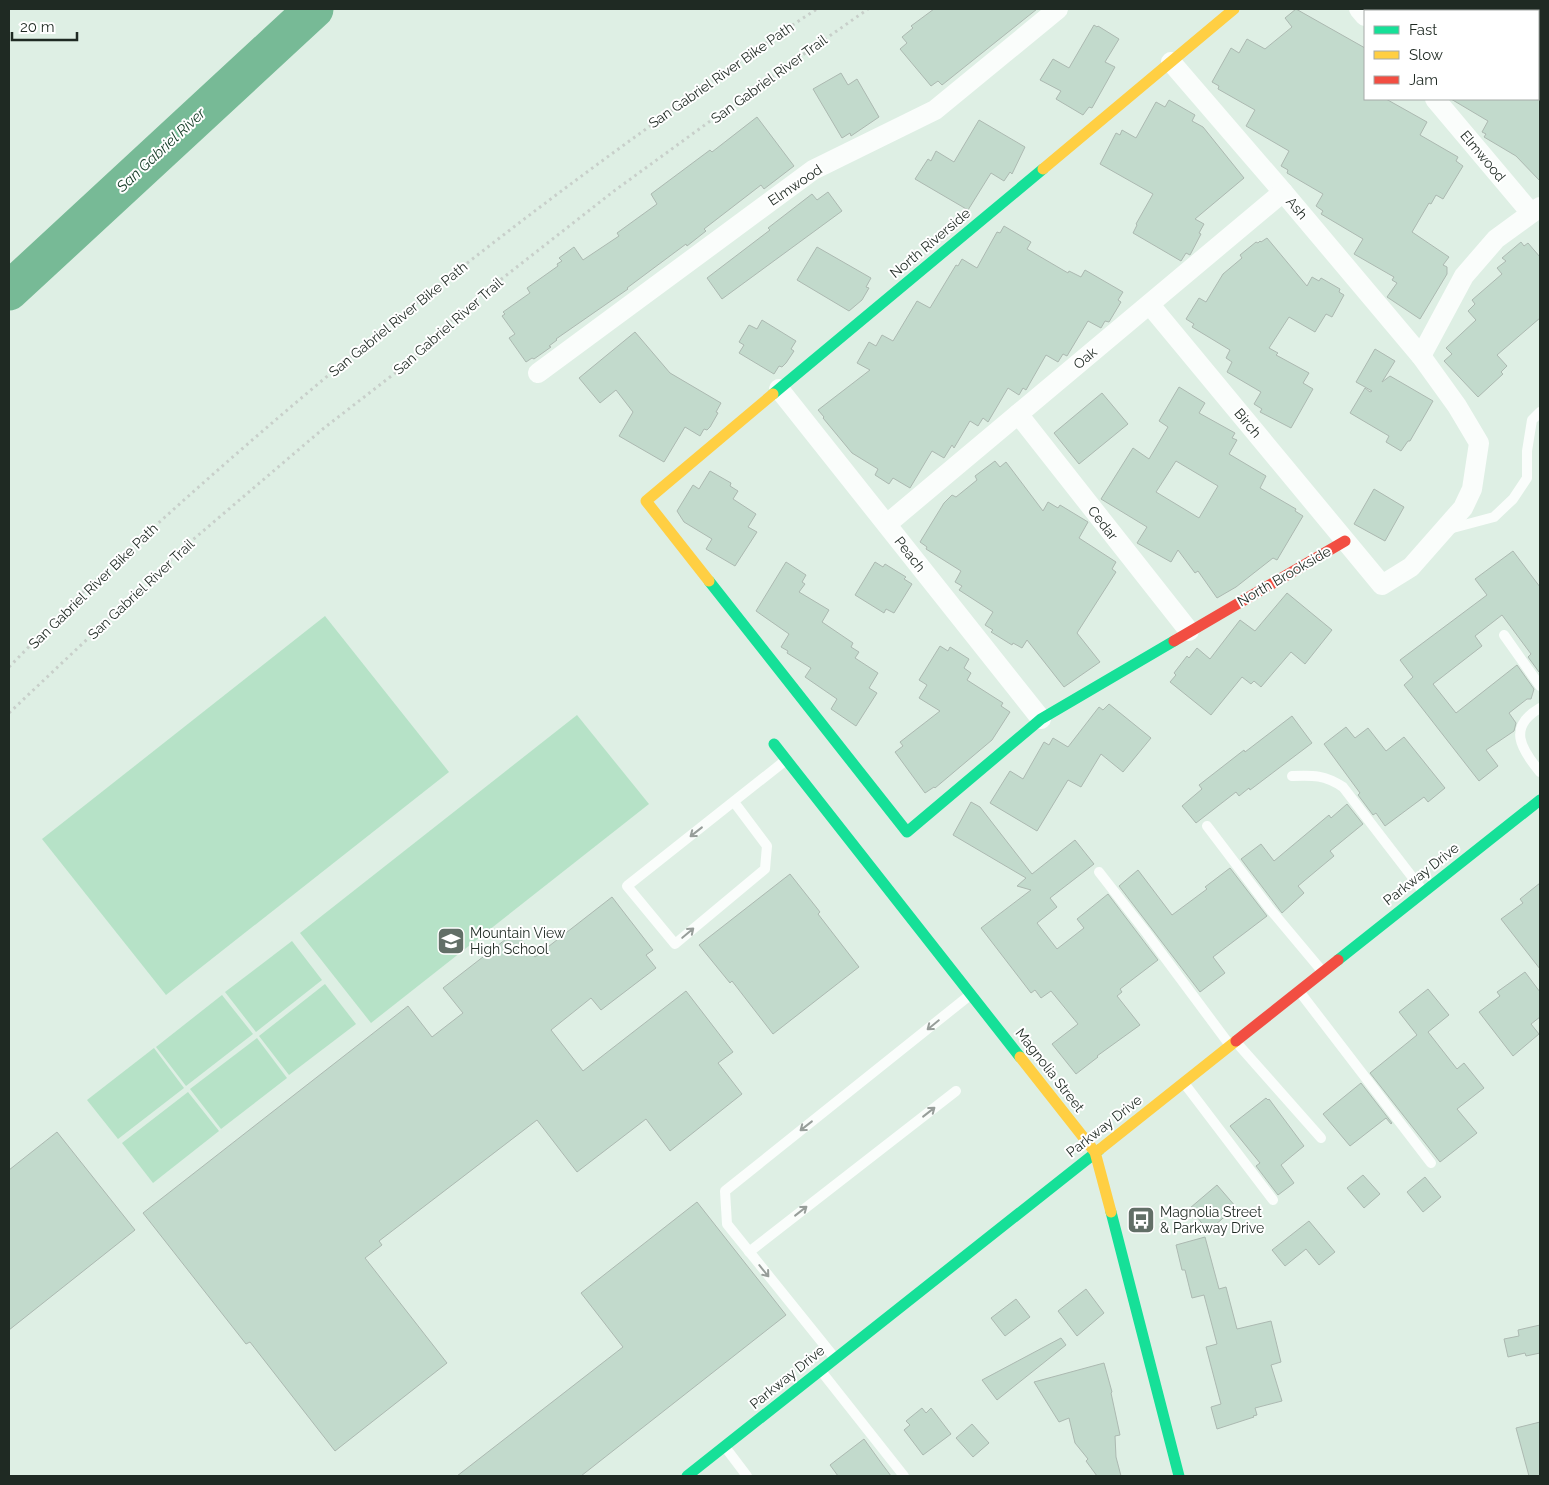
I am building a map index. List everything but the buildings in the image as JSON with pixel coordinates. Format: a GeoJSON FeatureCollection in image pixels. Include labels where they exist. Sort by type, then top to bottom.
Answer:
{"type":"FeatureCollection","features":[{"type":"Feature","properties":{"kind":"street","name":"Elmwood"},"geometry":{"type":"LineString","coordinates":[[538,373],[812,170],[935,110],[1058,9]]}},
{"type":"Feature","properties":{"kind":"street","name":"North Riverside"},"geometry":{"type":"LineString","coordinates":[[907,832],[646,501],[1234,9]]}},
{"type":"Feature","properties":{"kind":"street","name":"Ash"},"geometry":{"type":"LineString","coordinates":[[1171,62],[1421,356]]}},
{"type":"Feature","properties":{"kind":"street","name":"Elmwood"},"geometry":{"type":"LineString","coordinates":[[1436,100],[1535,210]]}},
{"type":"Feature","properties":{"kind":"street","name":"Oak"},"geometry":{"type":"LineString","coordinates":[[887,524],[1283,192]]}},
{"type":"Feature","properties":{"kind":"street"},"geometry":{"type":"LineString","coordinates":[[1421,356],[1464,276],[1496,239],[1535,210]]}},
{"type":"Feature","properties":{"kind":"street","name":"Birch"},"geometry":{"type":"LineString","coordinates":[[1150,305],[1346,541]]}},
{"type":"Feature","properties":{"kind":"street","name":"North Brookside"},"geometry":{"type":"LineString","coordinates":[[907,832],[1041,719],[1346,541],[1382,584],[1411,567],[1463,508],[1472,489],[1478,443],[1457,406],[1421,356]]}},
{"type":"Feature","properties":{"kind":"street","name":"Peach"},"geometry":{"type":"LineString","coordinates":[[780,389],[1041,719]]}},
{"type":"Feature","properties":{"kind":"street","name":"Cedar"},"geometry":{"type":"LineString","coordinates":[[1018,414],[1188,632]]}},
{"type":"Feature","properties":{"kind":"street","name":"Magnolia Street"},"geometry":{"type":"LineString","coordinates":[[774,744],[1095,1152],[1179,1476]]}},
{"type":"Feature","properties":{"kind":"street","name":"Parkway Drive"},"geometry":{"type":"LineString","coordinates":[[687,1476],[1540,800]]}},
{"type":"Feature","properties":{"kind":"lane"},"geometry":{"type":"LineString","coordinates":[[1443,531],[1494,517],[1513,500],[1527,478],[1527,451],[1532,420],[1540,412]]}},
{"type":"Feature","properties":{"kind":"lane"},"geometry":{"type":"LineString","coordinates":[[1504,635],[1540,686]]}},
{"type":"Feature","properties":{"kind":"lane"},"geometry":{"type":"LineString","coordinates":[[1540,708],[1524,721],[1520,733],[1520,744],[1540,772]]}},
{"type":"Feature","properties":{"kind":"lane"},"geometry":{"type":"LineString","coordinates":[[734,802],[767,846],[765,869],[674,944],[627,886],[786,760]]}},
{"type":"Feature","properties":{"kind":"lane"},"geometry":{"type":"LineString","coordinates":[[1292,776],[1314,775],[1333,780],[1343,787],[1424,892]]}},
{"type":"Feature","properties":{"kind":"lane"},"geometry":{"type":"LineString","coordinates":[[1207,826],[1270,910],[1322,972]]}},
{"type":"Feature","properties":{"kind":"lane"},"geometry":{"type":"LineString","coordinates":[[1099,872],[1233,1043],[1321,1138]]}},
{"type":"Feature","properties":{"kind":"lane"},"geometry":{"type":"LineString","coordinates":[[1299,991],[1431,1163]]}},
{"type":"Feature","properties":{"kind":"lane"},"geometry":{"type":"LineString","coordinates":[[835,1358],[727,1224],[725,1191],[971,995]]}},
{"type":"Feature","properties":{"kind":"lane"},"geometry":{"type":"LineString","coordinates":[[1184,1082],[1274,1200]]}},
{"type":"Feature","properties":{"kind":"lane"},"geometry":{"type":"LineString","coordinates":[[749,1252],[956,1091]]}},
{"type":"Feature","properties":{"kind":"lane"},"geometry":{"type":"LineString","coordinates":[[820,1370],[904,1476]]}},
{"type":"Feature","properties":{"kind":"lane"},"geometry":{"type":"LineString","coordinates":[[724,1447],[747,1476]]}},
{"type":"Feature","properties":{"kind":"path","name":"San Gabriel River Bike Path"},"geometry":{"type":"LineString","coordinates":[[9,667],[103,573],[262,430],[351,356],[504,233],[620,146],[818,9]]}},
{"type":"Feature","properties":{"kind":"path","name":"San Gabriel River Trail"},"geometry":{"type":"LineString","coordinates":[[9,713],[190,543],[317,434],[425,350],[440,332],[467,306],[614,192],[764,81],[868,9]]}},
{"type":"Feature","properties":{"kind":"green space"},"geometry":{"type":"Polygon","coordinates":[[[325,616],[449,772],[166,995],[42,839],[325,616]]]}},
{"type":"Feature","properties":{"kind":"green space"},"geometry":{"type":"Polygon","coordinates":[[[577,715],[649,804],[371,1023],[300,933],[577,715]]]}},
{"type":"Feature","properties":{"kind":"green space"},"geometry":{"type":"Polygon","coordinates":[[[292,941],[322,980],[256,1032],[225,992],[292,941]]]}},
{"type":"Feature","properties":{"kind":"green space"},"geometry":{"type":"Polygon","coordinates":[[[325,984],[356,1024],[289,1075],[259,1036],[325,984]]]}},
{"type":"Feature","properties":{"kind":"green space"},"geometry":{"type":"Polygon","coordinates":[[[222,995],[253,1034],[186,1086],[156,1047],[222,995]]]}},
{"type":"Feature","properties":{"kind":"green space"},"geometry":{"type":"Polygon","coordinates":[[[257,1038],[287,1078],[221,1129],[190,1089],[257,1038]]]}},
{"type":"Feature","properties":{"kind":"green space"},"geometry":{"type":"Polygon","coordinates":[[[154,1048],[184,1088],[118,1139],[87,1100],[154,1048]]]}},
{"type":"Feature","properties":{"kind":"green space"},"geometry":{"type":"Polygon","coordinates":[[[188,1092],[219,1131],[153,1183],[122,1143],[188,1092]]]}},
{"type":"Feature","properties":{"kind":"waterway","name":"San Gabriel River"},"geometry":{"type":"LineString","coordinates":[[9,291],[314,9]]}},
{"type":"Feature","properties":{"kind":"traffic: fast"},"geometry":{"type":"LineString","coordinates":[[773,394],[1043,169]]}},
{"type":"Feature","properties":{"kind":"traffic: fast"},"geometry":{"type":"LineString","coordinates":[[709,581],[907,832],[1041,719],[1174,641]]}},
{"type":"Feature","properties":{"kind":"traffic: fast"},"geometry":{"type":"LineString","coordinates":[[774,744],[1020,1057]]}},
{"type":"Feature","properties":{"kind":"traffic: fast"},"geometry":{"type":"LineString","coordinates":[[1338,960],[1540,800]]}},
{"type":"Feature","properties":{"kind":"traffic: fast"},"geometry":{"type":"LineString","coordinates":[[687,1476],[1099,1150]]}},
{"type":"Feature","properties":{"kind":"traffic: fast"},"geometry":{"type":"LineString","coordinates":[[1111,1212],[1179,1476]]}},
{"type":"Feature","properties":{"kind":"traffic: slow"},"geometry":{"type":"LineString","coordinates":[[1043,169],[1234,9]]}},
{"type":"Feature","properties":{"kind":"traffic: slow"},"geometry":{"type":"LineString","coordinates":[[709,581],[646,501],[773,394]]}},
{"type":"Feature","properties":{"kind":"traffic: slow"},"geometry":{"type":"LineString","coordinates":[[1099,1150],[1236,1041]]}},
{"type":"Feature","properties":{"kind":"traffic: slow"},"geometry":{"type":"LineString","coordinates":[[1020,1057],[1095,1152],[1111,1212]]}},
{"type":"Feature","properties":{"kind":"traffic: jam"},"geometry":{"type":"LineString","coordinates":[[1174,641],[1345,541]]}},
{"type":"Feature","properties":{"kind":"traffic: jam"},"geometry":{"type":"LineString","coordinates":[[1236,1041],[1338,960]]}},
{"type":"Feature","properties":{"kind":"place","name":"Mountain View High School"},"geometry":{"type":"Point","coordinates":[451,941]}},
{"type":"Feature","properties":{"kind":"place","name":"Magnolia Street & Parkway Drive"},"geometry":{"type":"Point","coordinates":[1141,1220]}}]}
